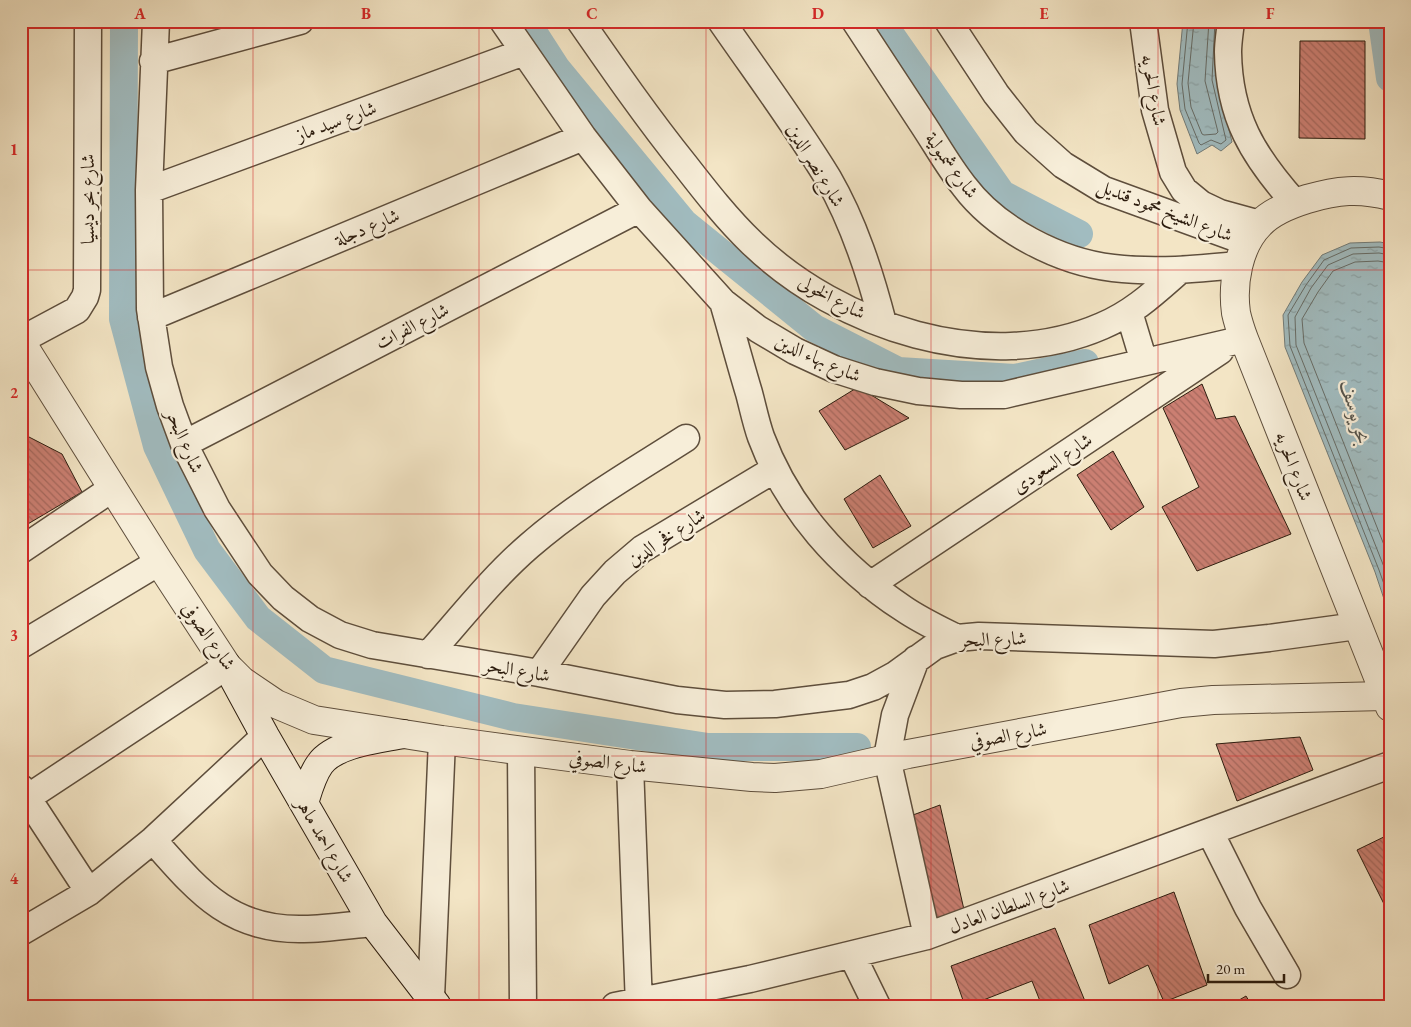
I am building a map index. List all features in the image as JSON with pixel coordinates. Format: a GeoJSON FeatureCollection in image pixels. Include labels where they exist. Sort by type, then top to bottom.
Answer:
{"type":"FeatureCollection","features":[{"type":"Feature","properties":{"kind":"street","name":"شارع بحر ديسيا"},"geometry":{"type":"LineString","coordinates":[[21,341],[77,310],[85,297],[87,280],[88,21]]}},
{"type":"Feature","properties":{"kind":"street","name":"شارع البحر"},"geometry":{"type":"LineString","coordinates":[[156,21],[149,190],[151,317],[159,367],[170,406],[184,444],[217,510],[260,574],[283,598],[310,619],[340,634],[372,645],[539,673],[677,700],[726,705],[775,704],[849,695],[873,686],[935,646],[957,638],[979,636],[1214,644],[1357,626]]}},
{"type":"Feature","properties":{"kind":"street"},"geometry":{"type":"LineString","coordinates":[[154,61],[300,21]]}},
{"type":"Feature","properties":{"kind":"street","name":"شارع بهاء الدين"},"geometry":{"type":"LineString","coordinates":[[504,21],[583,137],[639,208],[723,302],[758,329],[803,355],[834,369],[875,382],[918,391],[961,395],[1004,395],[1239,340]]}},
{"type":"Feature","properties":{"kind":"street","name":"شارع الخولى"},"geometry":{"type":"LineString","coordinates":[[580,21],[650,120],[722,212],[753,244],[787,272],[824,297],[883,323],[941,341],[976,346],[1022,346],[1067,338],[1102,326],[1129,312],[1146,300],[1179,270]]}},
{"type":"Feature","properties":{"kind":"street","name":"شارع نصر الدين"},"geometry":{"type":"LineString","coordinates":[[720,21],[828,179],[851,226],[870,274],[883,323]]}},
{"type":"Feature","properties":{"kind":"street","name":"شارع شمبولية"},"geometry":{"type":"LineString","coordinates":[[855,21],[964,187],[988,212],[1016,232],[1046,249],[1079,261],[1112,268],[1179,270],[1249,243]]}},
{"type":"Feature","properties":{"kind":"street","name":"شارع الشيخ محمود قنديل"},"geometry":{"type":"LineString","coordinates":[[948,21],[996,94],[1026,132],[1062,165],[1104,190],[1249,243]]}},
{"type":"Feature","properties":{"kind":"street","name":"شارع الحريه"},"geometry":{"type":"LineString","coordinates":[[1142,21],[1155,110],[1173,172],[1184,190],[1201,204],[1220,213],[1249,243],[1235,290],[1239,340],[1387,701]]}},
{"type":"Feature","properties":{"kind":"street"},"geometry":{"type":"LineString","coordinates":[[1231,21],[1228,50],[1235,106],[1244,132],[1257,157],[1294,204]]}},
{"type":"Feature","properties":{"kind":"street","name":"شارع سيد ماز"},"geometry":{"type":"LineString","coordinates":[[149,190],[524,52]]}},
{"type":"Feature","properties":{"kind":"street","name":"شارع دجلة"},"geometry":{"type":"LineString","coordinates":[[151,317],[583,137]]}},
{"type":"Feature","properties":{"kind":"street"},"geometry":{"type":"LineString","coordinates":[[1249,243],[1276,212],[1294,204],[1332,192],[1370,191],[1390,196]]}},
{"type":"Feature","properties":{"kind":"street","name":"شارع الفرات"},"geometry":{"type":"LineString","coordinates":[[184,444],[639,208]]}},
{"type":"Feature","properties":{"kind":"street"},"geometry":{"type":"LineString","coordinates":[[723,302],[761,436],[775,469],[794,502],[816,532],[842,560],[870,585],[905,610],[957,638]]}},
{"type":"Feature","properties":{"kind":"street"},"geometry":{"type":"LineString","coordinates":[[1129,312],[1144,362]]}},
{"type":"Feature","properties":{"kind":"street","name":"شارع السعودى"},"geometry":{"type":"LineString","coordinates":[[870,585],[1239,340]]}},
{"type":"Feature","properties":{"kind":"street","name":"شارع الصوفي"},"geometry":{"type":"LineString","coordinates":[[21,341],[159,562],[227,666],[258,693],[295,713],[335,724],[630,765],[775,778],[821,774],[888,758],[1181,703],[1212,700],[1387,701]]}},
{"type":"Feature","properties":{"kind":"street"},"geometry":{"type":"LineString","coordinates":[[428,655],[493,582],[529,546],[575,509],[686,438]]}},
{"type":"Feature","properties":{"kind":"street","name":"شارع فخر الدين"},"geometry":{"type":"LineString","coordinates":[[539,673],[593,596],[615,572],[642,549],[775,469]]}},
{"type":"Feature","properties":{"kind":"street"},"geometry":{"type":"LineString","coordinates":[[21,550],[113,488]]}},
{"type":"Feature","properties":{"kind":"street"},"geometry":{"type":"LineString","coordinates":[[21,645],[159,562]]}},
{"type":"Feature","properties":{"kind":"street"},"geometry":{"type":"LineString","coordinates":[[916,659],[896,715],[888,758],[926,936]]}},
{"type":"Feature","properties":{"kind":"street"},"geometry":{"type":"LineString","coordinates":[[89,892],[23,796],[227,666]]}},
{"type":"Feature","properties":{"kind":"street","name":"شارع احمد ماهر"},"geometry":{"type":"LineString","coordinates":[[227,666],[265,736],[373,923],[434,1002]]}},
{"type":"Feature","properties":{"kind":"street"},"geometry":{"type":"LineString","coordinates":[[304,803],[320,763],[332,753],[346,746],[403,734]]}},
{"type":"Feature","properties":{"kind":"street"},"geometry":{"type":"LineString","coordinates":[[21,932],[89,892],[153,840],[265,736]]}},
{"type":"Feature","properties":{"kind":"street"},"geometry":{"type":"LineString","coordinates":[[434,1002],[442,740]]}},
{"type":"Feature","properties":{"kind":"street"},"geometry":{"type":"LineString","coordinates":[[521,751],[523,1006]]}},
{"type":"Feature","properties":{"kind":"street"},"geometry":{"type":"LineString","coordinates":[[630,765],[631,1004]]}},
{"type":"Feature","properties":{"kind":"street","name":"شارع السلطان العادل"},"geometry":{"type":"LineString","coordinates":[[631,1004],[750,979],[926,936],[1390,765]]}},
{"type":"Feature","properties":{"kind":"street"},"geometry":{"type":"LineString","coordinates":[[1210,832],[1248,908],[1287,975]]}},
{"type":"Feature","properties":{"kind":"street"},"geometry":{"type":"LineString","coordinates":[[153,840],[193,885],[210,900],[250,922],[277,928],[305,930],[373,923]]}},
{"type":"Feature","properties":{"kind":"street"},"geometry":{"type":"LineString","coordinates":[[852,954],[877,1006]]}},
{"type":"Feature","properties":{"kind":"water"},"geometry":{"type":"Polygon","coordinates":[[[1183,21],[1220,21],[1217,80],[1232,142],[1221,151],[1212,145],[1197,154],[1180,110],[1177,84],[1183,21]]]}},
{"type":"Feature","properties":{"kind":"water","name":"بحر يوسف"},"geometry":{"type":"Polygon","coordinates":[[[1380,242],[1390,244],[1390,617],[1375,572],[1285,347],[1283,315],[1302,282],[1322,255],[1350,243],[1380,242]]]}},
{"type":"Feature","properties":{"kind":"building"},"geometry":{"type":"Polygon","coordinates":[[[1300,41],[1365,41],[1365,139],[1299,138],[1300,41]]]}},
{"type":"Feature","properties":{"kind":"building"},"geometry":{"type":"Polygon","coordinates":[[[1202,384],[1216,419],[1235,416],[1291,534],[1197,571],[1162,507],[1199,487],[1163,408],[1202,384]]]}},
{"type":"Feature","properties":{"kind":"building"},"geometry":{"type":"Polygon","coordinates":[[[858,387],[909,418],[845,450],[819,411],[858,387]]]}},
{"type":"Feature","properties":{"kind":"building"},"geometry":{"type":"Polygon","coordinates":[[[29,437],[62,454],[82,492],[21,528],[21,442],[29,437]]]}},
{"type":"Feature","properties":{"kind":"building"},"geometry":{"type":"Polygon","coordinates":[[[1113,451],[1144,507],[1111,530],[1077,475],[1113,451]]]}},
{"type":"Feature","properties":{"kind":"building"},"geometry":{"type":"Polygon","coordinates":[[[880,475],[911,526],[873,548],[844,499],[880,475]]]}},
{"type":"Feature","properties":{"kind":"building"},"geometry":{"type":"Polygon","coordinates":[[[1300,737],[1313,770],[1237,801],[1216,744],[1300,737]]]}},
{"type":"Feature","properties":{"kind":"building"},"geometry":{"type":"Polygon","coordinates":[[[940,805],[965,914],[931,924],[913,815],[940,805]]]}},
{"type":"Feature","properties":{"kind":"building"},"geometry":{"type":"Polygon","coordinates":[[[1390,834],[1390,901],[1384,904],[1357,850],[1390,834]]]}},
{"type":"Feature","properties":{"kind":"building"},"geometry":{"type":"Polygon","coordinates":[[[1174,892],[1207,985],[1164,1002],[1148,965],[1109,984],[1089,925],[1174,892]]]}},
{"type":"Feature","properties":{"kind":"building"},"geometry":{"type":"Polygon","coordinates":[[[1055,928],[1087,1006],[1042,1006],[1032,981],[965,1006],[951,966],[1055,928]]]}},
{"type":"Feature","properties":{"kind":"building"},"geometry":{"type":"Polygon","coordinates":[[[1246,996],[1252,1006],[1229,1006],[1246,996]]]}},
{"type":"Feature","properties":{"kind":"waterway"},"geometry":{"type":"LineString","coordinates":[[124,21],[123,319],[157,446],[207,550],[258,618],[324,670],[513,717],[708,747],[857,747]]}},
{"type":"Feature","properties":{"kind":"waterway"},"geometry":{"type":"LineString","coordinates":[[526,21],[557,69],[684,223],[814,328],[898,371],[1015,378],[1085,363]]}},
{"type":"Feature","properties":{"kind":"waterway"},"geometry":{"type":"LineString","coordinates":[[881,21],[1002,194],[1079,234]]}},
{"type":"Feature","properties":{"kind":"waterway"},"geometry":{"type":"LineString","coordinates":[[1382,21],[1390,78]]}}]}
